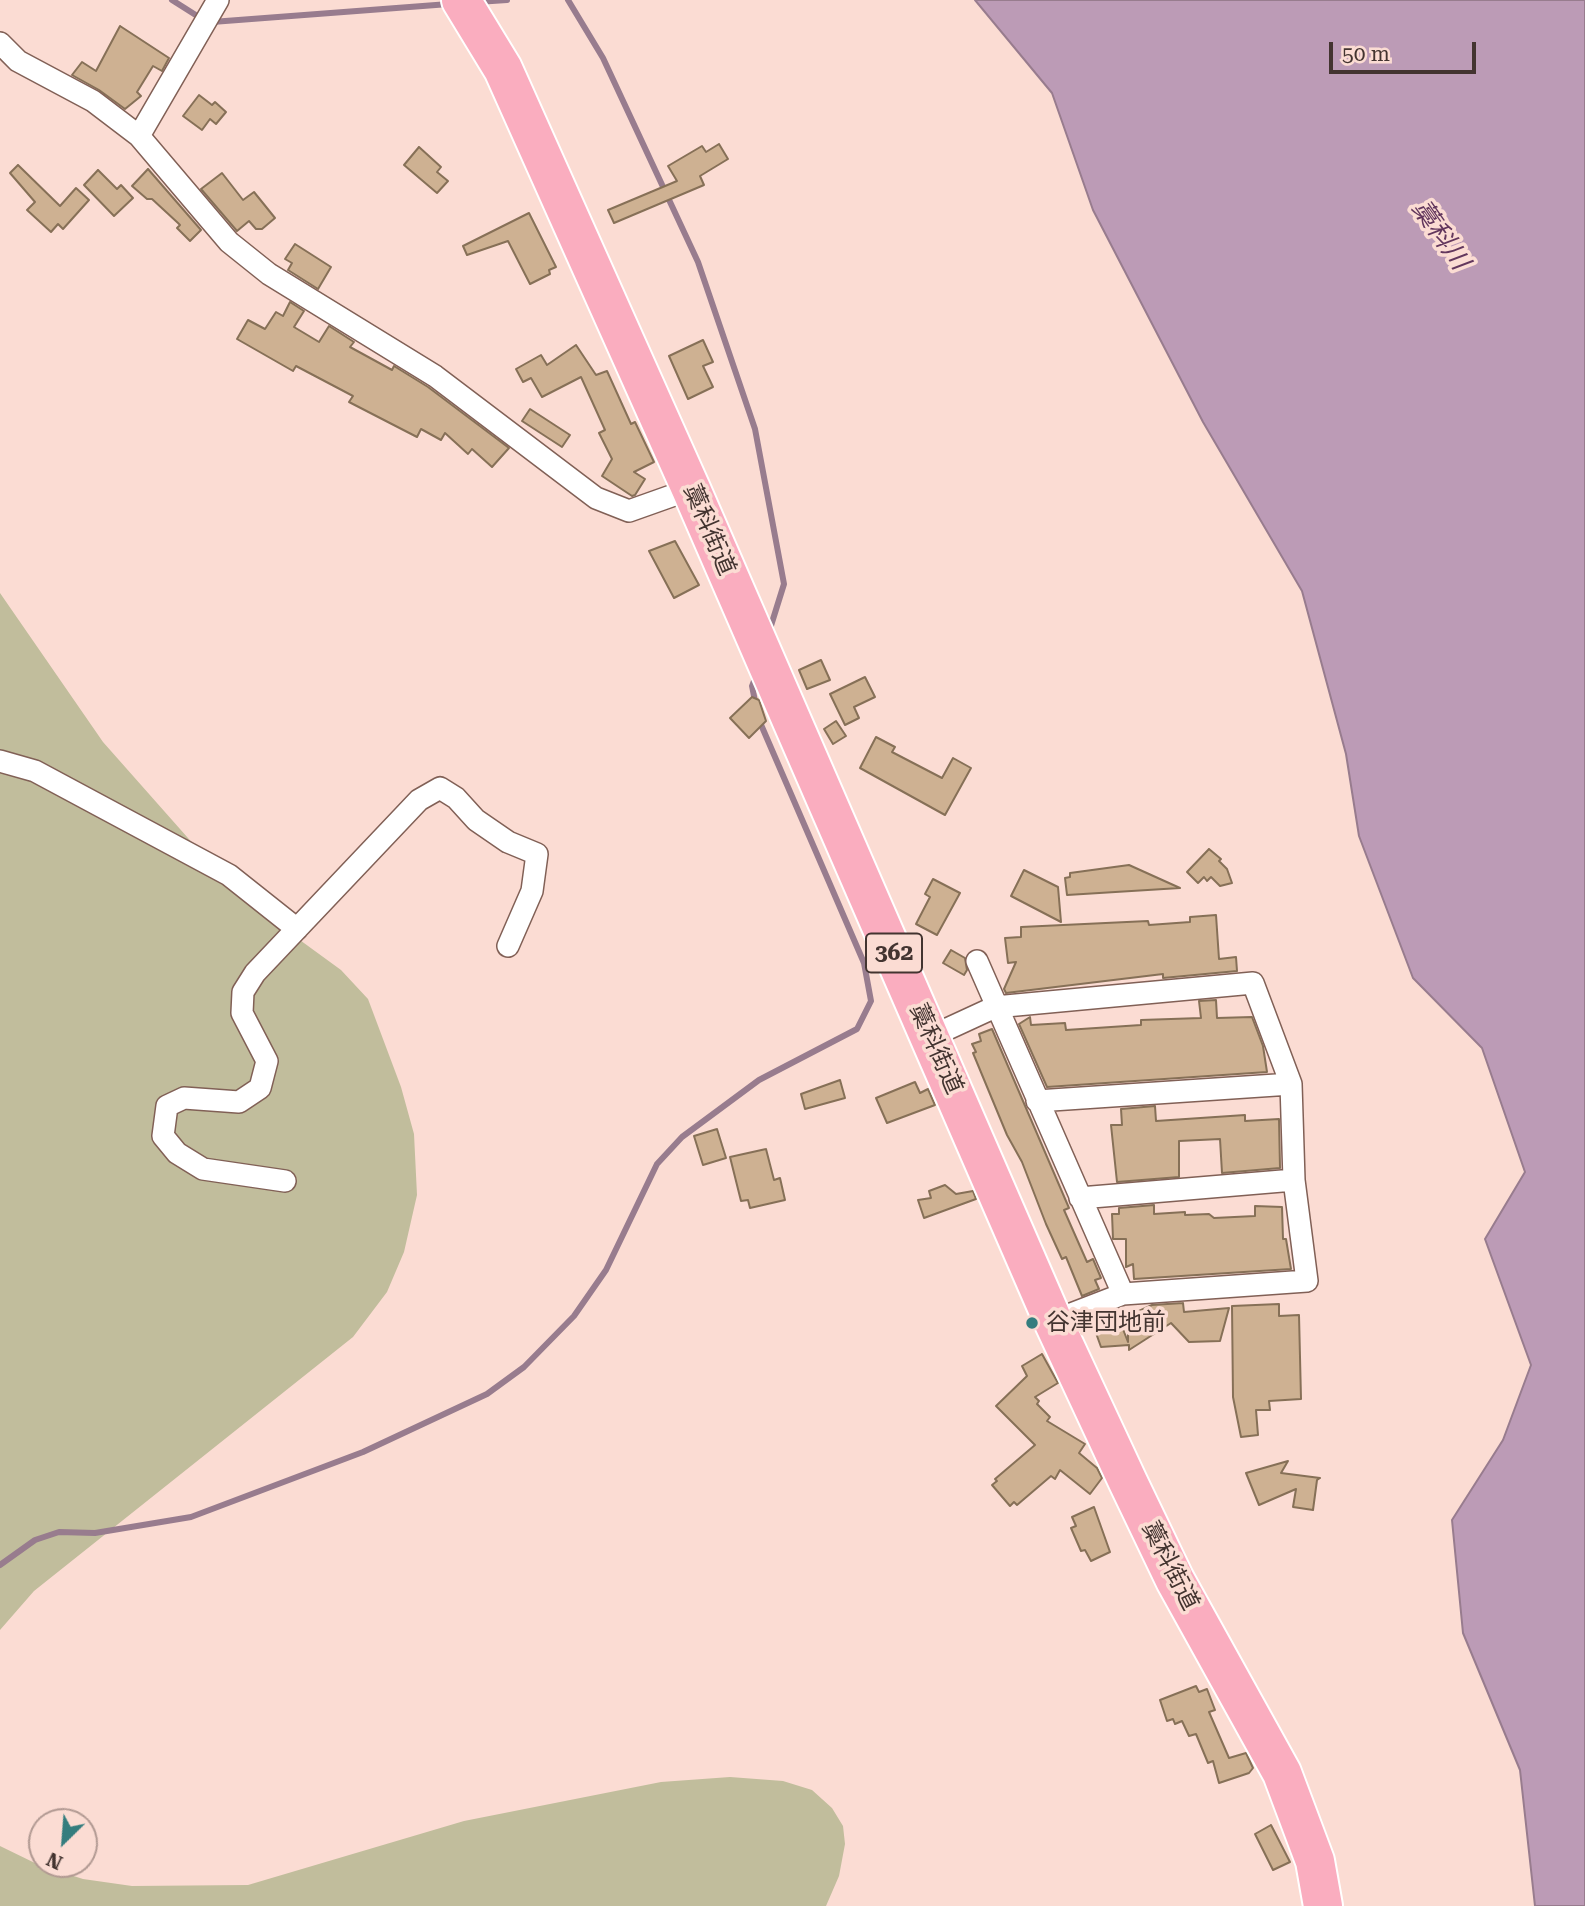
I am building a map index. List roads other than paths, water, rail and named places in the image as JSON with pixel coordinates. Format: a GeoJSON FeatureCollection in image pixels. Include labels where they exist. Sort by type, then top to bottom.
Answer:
{"type":"FeatureCollection","features":[{"type":"Feature","properties":{"kind":"highway","name":"藁科街道"},"geometry":{"type":"LineString","coordinates":[[461,0],[503,69],[691,489],[1053,1321],[1175,1580],[1282,1773],[1315,1861],[1323,1906]]}},
{"type":"Feature","properties":{"kind":"street"},"geometry":{"type":"LineString","coordinates":[[139,136],[218,0]]}},
{"type":"Feature","properties":{"kind":"street"},"geometry":{"type":"LineString","coordinates":[[0,43],[18,61],[93,101],[139,136],[229,242],[269,274],[435,376],[596,498],[629,511],[691,489]]}},
{"type":"Feature","properties":{"kind":"street"},"geometry":{"type":"LineString","coordinates":[[0,761],[35,771],[229,875],[296,929]]}},
{"type":"Feature","properties":{"kind":"street"},"geometry":{"type":"LineString","coordinates":[[285,1181],[203,1169],[177,1153],[163,1136],[167,1106],[184,1098],[239,1102],[260,1088],[267,1061],[242,1013],[243,992],[256,973],[296,929],[419,800],[440,788],[456,798],[476,820],[508,842],[537,854],[532,891],[508,946]]}},
{"type":"Feature","properties":{"kind":"street"},"geometry":{"type":"LineString","coordinates":[[977,961],[1123,1294]]}},
{"type":"Feature","properties":{"kind":"street"},"geometry":{"type":"LineString","coordinates":[[930,1037],[995,1007],[1253,983],[1291,1084],[1294,1180],[1307,1281],[1123,1294],[1053,1321]]}},
{"type":"Feature","properties":{"kind":"street"},"geometry":{"type":"LineString","coordinates":[[1037,1101],[1291,1084]]}},
{"type":"Feature","properties":{"kind":"street"},"geometry":{"type":"LineString","coordinates":[[1080,1198],[1294,1180]]}},
{"type":"Feature","properties":{"kind":"water","name":"藁科川"},"geometry":{"type":"Polygon","coordinates":[[[975,0],[1585,0],[1585,1906],[1535,1906],[1520,1770],[1463,1633],[1452,1520],[1503,1440],[1531,1365],[1485,1239],[1525,1172],[1482,1048],[1413,978],[1359,836],[1346,754],[1302,591],[1203,422],[1093,210],[1052,93],[975,0]]]}},
{"type":"Feature","properties":{"kind":"waterway"},"geometry":{"type":"LineString","coordinates":[[172,0],[202,19]]}},
{"type":"Feature","properties":{"kind":"waterway"},"geometry":{"type":"LineString","coordinates":[[477,2],[507,0]]}},
{"type":"Feature","properties":{"kind":"waterway"},"geometry":{"type":"LineString","coordinates":[[568,0],[603,58],[698,262],[755,429],[784,584],[769,632]]}},
{"type":"Feature","properties":{"kind":"waterway"},"geometry":{"type":"LineString","coordinates":[[212,22],[449,4]]}},
{"type":"Feature","properties":{"kind":"waterway"},"geometry":{"type":"LineString","coordinates":[[756,676],[752,686],[756,706]]}},
{"type":"Feature","properties":{"kind":"waterway"},"geometry":{"type":"LineString","coordinates":[[0,1565],[35,1540],[59,1532],[95,1533],[191,1517],[363,1452],[487,1394],[524,1367],[574,1316],[606,1270],[657,1164],[682,1137],[759,1080],[857,1029],[871,1001],[864,963],[759,720]]}},
{"type":"Feature","properties":{"kind":"place","name":"谷津団地前"},"geometry":{"type":"Point","coordinates":[1032,1323]}}]}
